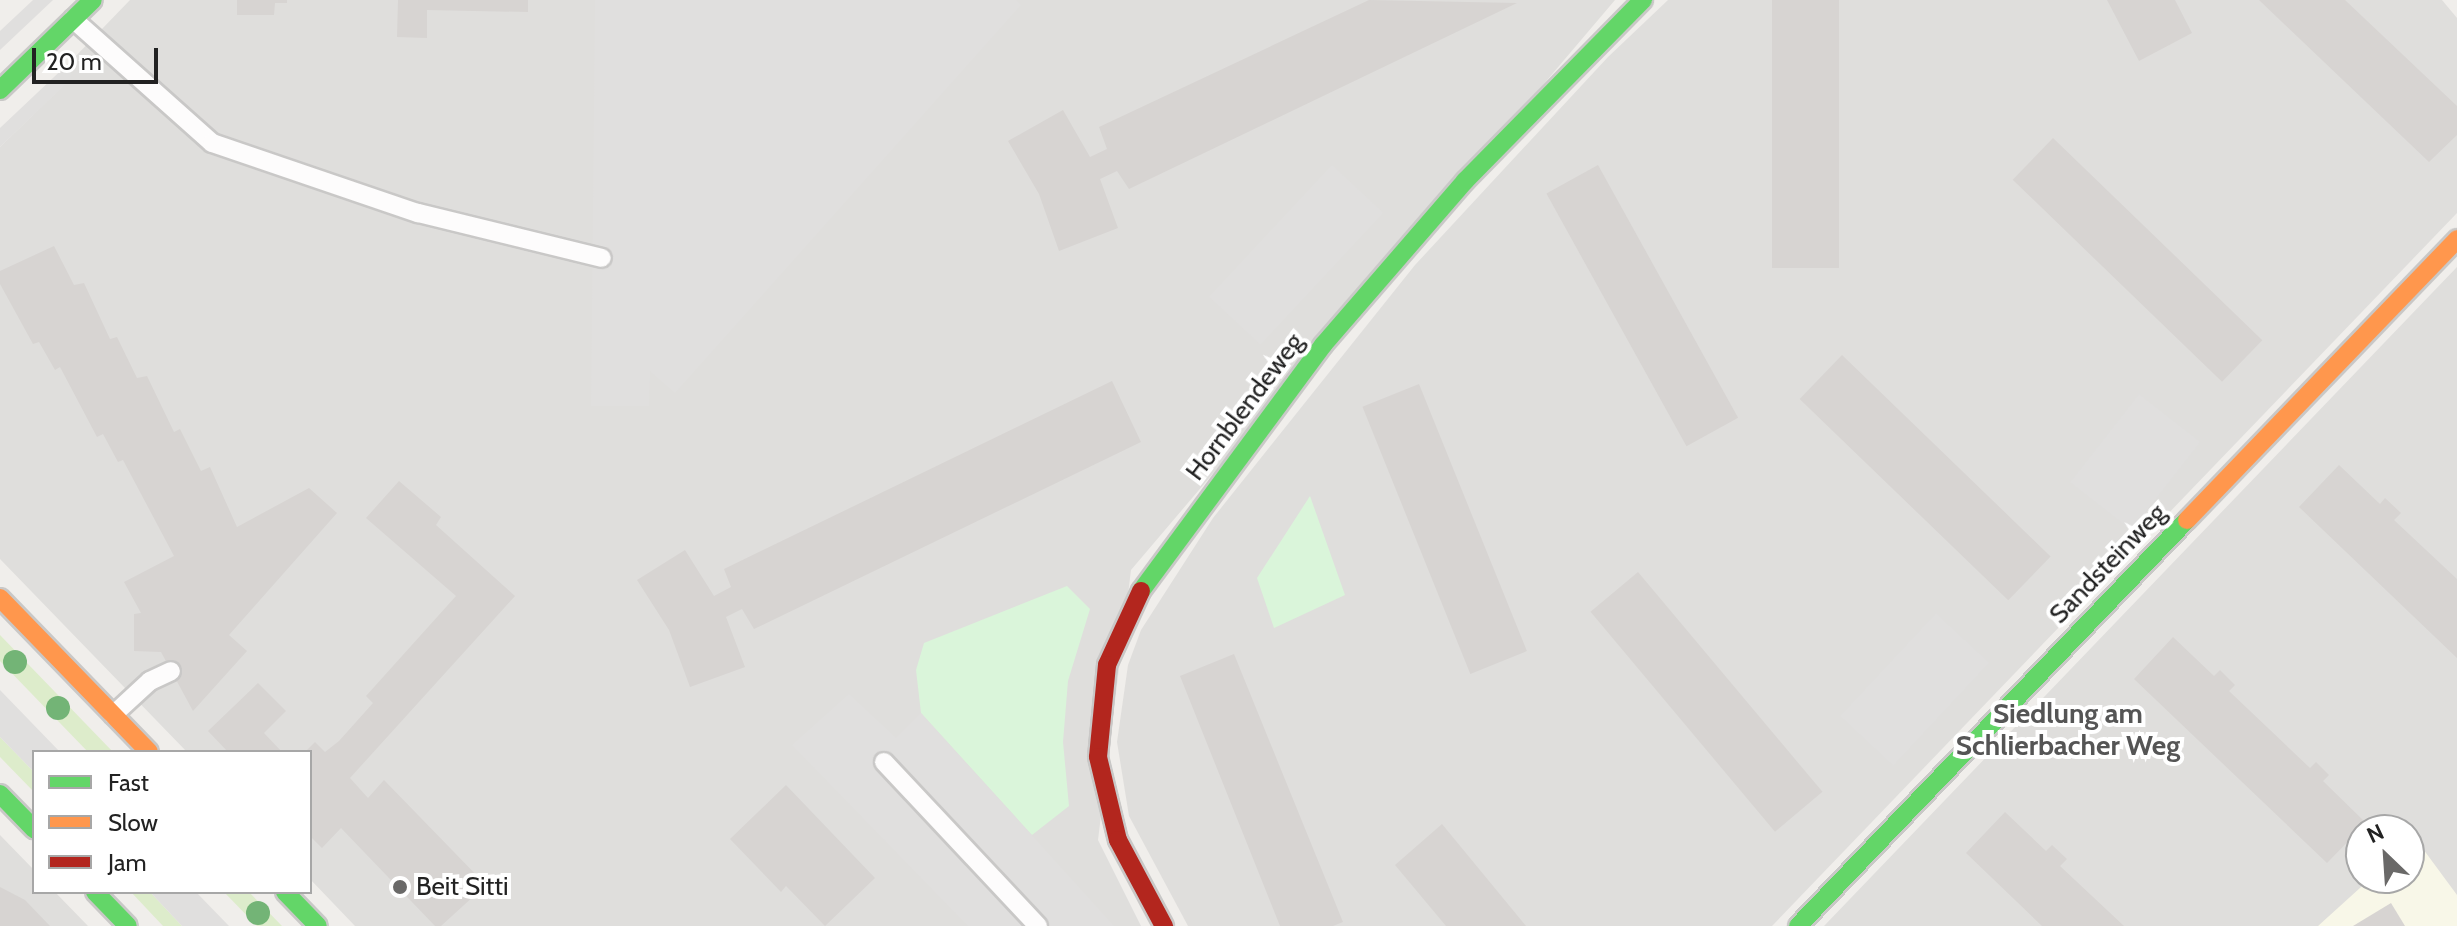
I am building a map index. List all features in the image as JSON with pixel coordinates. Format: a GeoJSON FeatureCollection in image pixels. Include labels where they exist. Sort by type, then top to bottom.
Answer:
{"type":"FeatureCollection","features":[{"type":"Feature","properties":{"kind":"street"},"geometry":{"type":"LineString","coordinates":[[0,90],[93,0]]}},
{"type":"Feature","properties":{"kind":"street","name":"Hornblendeweg"},"geometry":{"type":"LineString","coordinates":[[1164,926],[1118,840],[1098,757],[1107,665],[1144,585],[1323,345],[1465,181],[1643,0]]}},
{"type":"Feature","properties":{"kind":"street","name":"Sandsteinweg"},"geometry":{"type":"LineString","coordinates":[[1798,926],[2457,239]]}},
{"type":"Feature","properties":{"kind":"street"},"geometry":{"type":"LineString","coordinates":[[0,598],[147,750]]}},
{"type":"Feature","properties":{"kind":"street"},"geometry":{"type":"LineString","coordinates":[[0,794],[32,827]]}},
{"type":"Feature","properties":{"kind":"street"},"geometry":{"type":"LineString","coordinates":[[97,894],[128,926]]}},
{"type":"Feature","properties":{"kind":"street"},"geometry":{"type":"LineString","coordinates":[[287,894],[318,926]]}},
{"type":"Feature","properties":{"kind":"lane"},"geometry":{"type":"LineString","coordinates":[[73,19],[212,143],[418,213],[602,258]]}},
{"type":"Feature","properties":{"kind":"lane"},"geometry":{"type":"LineString","coordinates":[[113,715],[150,681],[171,671]]}},
{"type":"Feature","properties":{"kind":"lane"},"geometry":{"type":"LineString","coordinates":[[884,762],[1038,926]]}},
{"type":"Feature","properties":{"kind":"shaded area"},"geometry":{"type":"Polygon","coordinates":[[[33,0],[53,0],[0,50],[0,31],[33,0]]]}},
{"type":"Feature","properties":{"kind":"shaded area"},"geometry":{"type":"Polygon","coordinates":[[[130,0],[1615,0],[1131,570],[1098,840],[1141,926],[355,926],[312,881],[312,750],[185,750],[0,559],[0,147],[69,80],[72,60],[130,0]]]}},
{"type":"Feature","properties":{"kind":"shaded area"},"geometry":{"type":"Polygon","coordinates":[[[595,0],[1016,0],[1021,5],[675,393],[650,371],[649,406],[591,406],[595,0]]]}},
{"type":"Feature","properties":{"kind":"shaded area"},"geometry":{"type":"Polygon","coordinates":[[[1668,0],[2442,0],[2457,18],[2457,213],[1772,926],[1188,926],[1129,816],[1117,742],[1128,665],[1141,630],[1213,518],[1415,265],[1608,57],[1668,0]]]}},
{"type":"Feature","properties":{"kind":"shaded area"},"geometry":{"type":"Polygon","coordinates":[[[72,60],[70,80],[0,147],[0,128],[72,60]]]}},
{"type":"Feature","properties":{"kind":"shaded area"},"geometry":{"type":"Polygon","coordinates":[[[1332,165],[1383,213],[1260,344],[1209,297],[1332,165]]]}},
{"type":"Feature","properties":{"kind":"shaded area"},"geometry":{"type":"Polygon","coordinates":[[[2457,267],[2457,926],[1824,926],[2457,267]]]}},
{"type":"Feature","properties":{"kind":"shaded area"},"geometry":{"type":"Polygon","coordinates":[[[2139,394],[2200,442],[2132,530],[2070,482],[2139,394]]]}},
{"type":"Feature","properties":{"kind":"shaded area"},"geometry":{"type":"Polygon","coordinates":[[[1936,613],[1989,663],[1893,766],[1840,716],[1936,613]]]}},
{"type":"Feature","properties":{"kind":"shaded area"},"geometry":{"type":"Polygon","coordinates":[[[0,690],[58,750],[32,750],[32,770],[0,737],[0,690]]]}},
{"type":"Feature","properties":{"kind":"shaded area"},"geometry":{"type":"Polygon","coordinates":[[[849,694],[896,738],[921,713],[1114,926],[968,926],[792,745],[849,694]]]}},
{"type":"Feature","properties":{"kind":"shaded area"},"geometry":{"type":"Polygon","coordinates":[[[0,835],[32,868],[32,894],[57,894],[88,926],[0,926],[0,835]]]}},
{"type":"Feature","properties":{"kind":"shaded area"},"geometry":{"type":"Polygon","coordinates":[[[2425,852],[2457,895],[2457,926],[2318,926],[2353,894],[2425,894],[2425,852]]]}},
{"type":"Feature","properties":{"kind":"shaded area"},"geometry":{"type":"Polygon","coordinates":[[[152,894],[198,894],[229,926],[182,926],[152,894]]]}},
{"type":"Feature","properties":{"kind":"green space"},"geometry":{"type":"Polygon","coordinates":[[[1310,496],[1345,595],[1274,628],[1257,578],[1310,496]]]}},
{"type":"Feature","properties":{"kind":"green space"},"geometry":{"type":"Polygon","coordinates":[[[1067,586],[1090,609],[1068,681],[1063,742],[1069,806],[1032,835],[921,713],[916,670],[924,643],[1067,586]]]}},
{"type":"Feature","properties":{"kind":"green space"},"geometry":{"type":"Polygon","coordinates":[[[0,635],[111,750],[86,750],[0,661],[0,635]]]}},
{"type":"Feature","properties":{"kind":"green space"},"geometry":{"type":"Polygon","coordinates":[[[0,737],[32,770],[32,790],[0,757],[0,737]]]}},
{"type":"Feature","properties":{"kind":"green space"},"geometry":{"type":"Polygon","coordinates":[[[133,894],[152,894],[182,926],[163,926],[133,894]]]}},
{"type":"Feature","properties":{"kind":"green space"},"geometry":{"type":"Polygon","coordinates":[[[226,894],[251,894],[282,926],[257,926],[226,894]]]}},
{"type":"Feature","properties":{"kind":"building"},"geometry":{"type":"Polygon","coordinates":[[[237,0],[287,0],[287,3],[275,3],[274,15],[237,15],[237,0]]]}},
{"type":"Feature","properties":{"kind":"building"},"geometry":{"type":"Polygon","coordinates":[[[398,0],[528,0],[528,12],[427,10],[427,38],[397,37],[398,0]]]}},
{"type":"Feature","properties":{"kind":"building"},"geometry":{"type":"Polygon","coordinates":[[[1369,0],[1517,3],[1129,189],[1117,171],[1100,179],[1118,228],[1059,251],[1039,194],[1008,141],[1063,110],[1090,157],[1107,149],[1099,127],[1369,0]]]}},
{"type":"Feature","properties":{"kind":"building"},"geometry":{"type":"Polygon","coordinates":[[[1772,0],[1839,0],[1839,268],[1772,268],[1772,0]]]}},
{"type":"Feature","properties":{"kind":"building"},"geometry":{"type":"Polygon","coordinates":[[[2107,0],[2175,0],[2192,33],[2139,61],[2107,0]]]}},
{"type":"Feature","properties":{"kind":"building"},"geometry":{"type":"Polygon","coordinates":[[[2259,0],[2345,0],[2457,106],[2457,135],[2429,162],[2259,0]]]}},
{"type":"Feature","properties":{"kind":"building"},"geometry":{"type":"Polygon","coordinates":[[[2053,138],[2262,340],[2222,382],[2013,180],[2053,138]]]}},
{"type":"Feature","properties":{"kind":"building"},"geometry":{"type":"Polygon","coordinates":[[[1598,165],[1738,418],[1687,446],[1546,194],[1598,165]]]}},
{"type":"Feature","properties":{"kind":"building"},"geometry":{"type":"Polygon","coordinates":[[[54,246],[74,285],[84,283],[110,339],[117,337],[137,378],[147,376],[174,432],[180,429],[201,471],[210,467],[237,527],[309,488],[337,513],[229,635],[247,651],[193,711],[161,652],[134,651],[134,614],[141,613],[124,582],[174,556],[123,460],[118,462],[103,434],[97,437],[60,367],[55,370],[39,342],[33,344],[0,284],[0,271],[54,246]]]}},
{"type":"Feature","properties":{"kind":"building"},"geometry":{"type":"Polygon","coordinates":[[[1842,355],[2051,556],[2008,600],[1800,399],[1842,355]]]}},
{"type":"Feature","properties":{"kind":"building"},"geometry":{"type":"Polygon","coordinates":[[[1112,381],[1141,442],[754,629],[742,609],[726,617],[745,667],[690,687],[669,630],[637,580],[685,550],[714,596],[731,587],[724,569],[1112,381]]]}},
{"type":"Feature","properties":{"kind":"building"},"geometry":{"type":"Polygon","coordinates":[[[1419,384],[1527,651],[1470,674],[1362,407],[1419,384]]]}},
{"type":"Feature","properties":{"kind":"building"},"geometry":{"type":"Polygon","coordinates":[[[2339,465],[2380,504],[2385,498],[2401,513],[2394,520],[2457,579],[2457,658],[2299,507],[2339,465]]]}},
{"type":"Feature","properties":{"kind":"building"},"geometry":{"type":"Polygon","coordinates":[[[399,481],[441,517],[436,525],[515,596],[350,778],[368,798],[384,780],[486,885],[441,926],[435,926],[341,828],[322,848],[312,838],[312,750],[307,750],[315,742],[325,752],[339,741],[373,703],[366,696],[456,596],[366,518],[399,481]]]}},
{"type":"Feature","properties":{"kind":"building"},"geometry":{"type":"Polygon","coordinates":[[[1638,572],[1822,792],[1775,832],[1591,612],[1638,572]]]}},
{"type":"Feature","properties":{"kind":"building"},"geometry":{"type":"Polygon","coordinates":[[[2173,637],[2214,676],[2220,670],[2235,685],[2229,691],[2310,768],[2316,762],[2329,775],[2323,781],[2357,814],[2345,814],[2345,845],[2327,863],[2134,679],[2173,637]]]}},
{"type":"Feature","properties":{"kind":"building"},"geometry":{"type":"Polygon","coordinates":[[[1234,654],[1343,922],[1333,926],[1280,926],[1180,676],[1234,654]]]}},
{"type":"Feature","properties":{"kind":"building"},"geometry":{"type":"Polygon","coordinates":[[[258,683],[286,711],[264,733],[280,750],[226,750],[208,731],[258,683]]]}},
{"type":"Feature","properties":{"kind":"building"},"geometry":{"type":"Polygon","coordinates":[[[786,785],[875,878],[825,926],[786,886],[781,892],[730,839],[786,785]]]}},
{"type":"Feature","properties":{"kind":"building"},"geometry":{"type":"Polygon","coordinates":[[[2005,812],[2046,851],[2052,845],[2067,859],[2060,866],[2124,926],[2042,926],[1966,853],[2005,812]]]}},
{"type":"Feature","properties":{"kind":"building"},"geometry":{"type":"Polygon","coordinates":[[[1442,824],[1526,926],[1446,926],[1395,865],[1442,824]]]}},
{"type":"Feature","properties":{"kind":"building"},"geometry":{"type":"Polygon","coordinates":[[[0,887],[25,900],[50,926],[0,926],[0,887]]]}},
{"type":"Feature","properties":{"kind":"building"},"geometry":{"type":"Polygon","coordinates":[[[2391,903],[2405,926],[2353,926],[2391,903]]]}},
{"type":"Feature","properties":{"kind":"traffic: fast"},"geometry":{"type":"LineString","coordinates":[[0,90],[93,0]]}},
{"type":"Feature","properties":{"kind":"traffic: fast"},"geometry":{"type":"LineString","coordinates":[[1141,591],[1323,345],[1465,181],[1643,0]]}},
{"type":"Feature","properties":{"kind":"traffic: fast"},"geometry":{"type":"LineString","coordinates":[[1798,926],[2187,520]]}},
{"type":"Feature","properties":{"kind":"traffic: fast"},"geometry":{"type":"LineString","coordinates":[[0,794],[32,827]]}},
{"type":"Feature","properties":{"kind":"traffic: fast"},"geometry":{"type":"LineString","coordinates":[[97,894],[128,926]]}},
{"type":"Feature","properties":{"kind":"traffic: fast"},"geometry":{"type":"LineString","coordinates":[[287,894],[318,926]]}},
{"type":"Feature","properties":{"kind":"traffic: slow"},"geometry":{"type":"LineString","coordinates":[[2187,520],[2457,239]]}},
{"type":"Feature","properties":{"kind":"traffic: slow"},"geometry":{"type":"LineString","coordinates":[[0,598],[147,750]]}},
{"type":"Feature","properties":{"kind":"traffic: jam"},"geometry":{"type":"LineString","coordinates":[[1141,591],[1107,665],[1098,757],[1118,840],[1164,926]]}},
{"type":"Feature","properties":{"kind":"place","name":"Beit Sitti"},"geometry":{"type":"Point","coordinates":[400,887]}},
{"type":"Feature","properties":{"kind":"district","name":"Siedlung am Schlierbacher Weg"},"geometry":{"type":"Point","coordinates":[2068,729]}}]}
